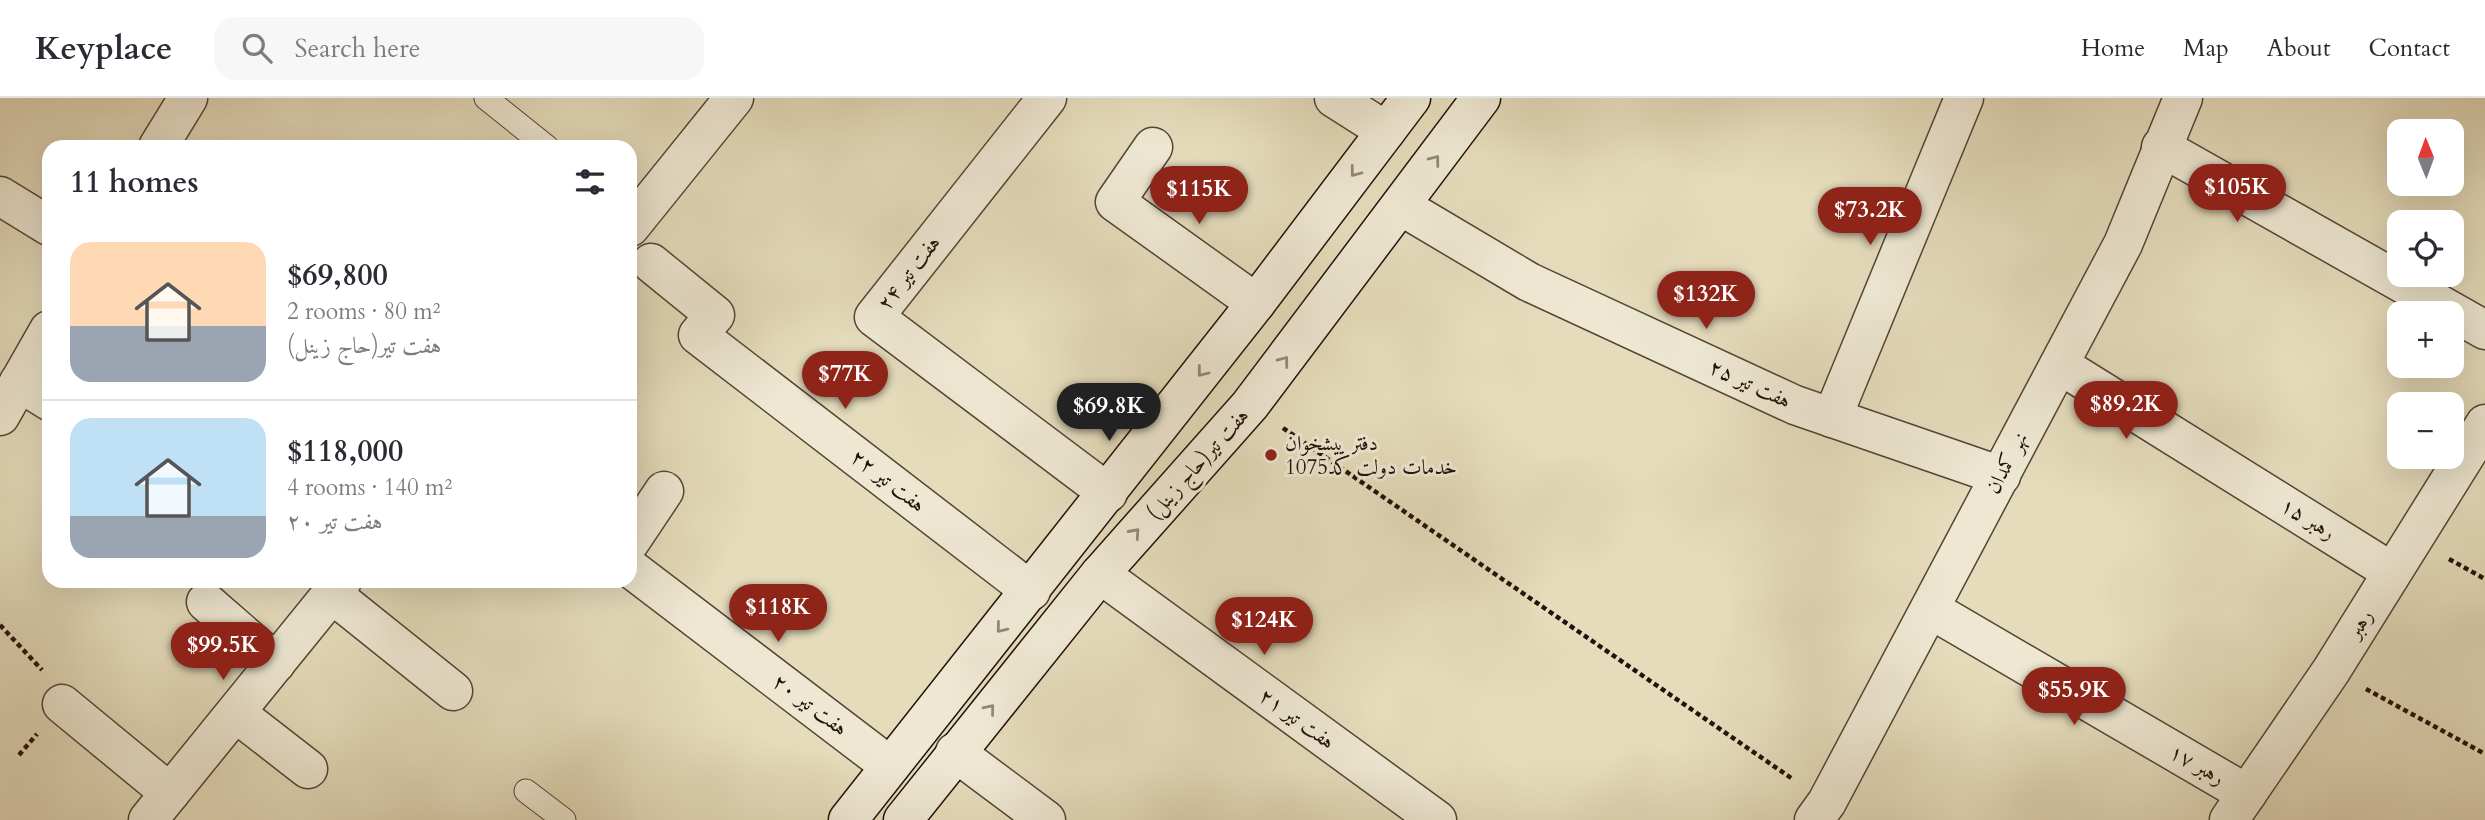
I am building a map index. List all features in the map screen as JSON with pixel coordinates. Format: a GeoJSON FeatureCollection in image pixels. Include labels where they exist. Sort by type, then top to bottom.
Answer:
{"type":"FeatureCollection","features":[{"type":"Feature","properties":{"kind":"street"},"geometry":{"type":"LineString","coordinates":[[162,140],[188,98]]}},
{"type":"Feature","properties":{"kind":"street"},"geometry":{"type":"LineString","coordinates":[[637,214],[734,98]]}},
{"type":"Feature","properties":{"kind":"street","name":"هفت تیر ۲۴"},"geometry":{"type":"LineString","coordinates":[[1047,98],[863,311],[1108,493]]}},
{"type":"Feature","properties":{"kind":"street"},"geometry":{"type":"LineString","coordinates":[[1334,98],[1386,131]]}},
{"type":"Feature","properties":{"kind":"street"},"geometry":{"type":"LineString","coordinates":[[848,820],[1108,493],[1411,98]]}},
{"type":"Feature","properties":{"kind":"street","name":"هفت تیر(حاج زینل)"},"geometry":{"type":"LineString","coordinates":[[903,820],[1100,573],[1250,405],[1481,98]]}},
{"type":"Feature","properties":{"kind":"street"},"geometry":{"type":"LineString","coordinates":[[1832,418],[1964,98]]}},
{"type":"Feature","properties":{"kind":"street","name":"نهر کمدان"},"geometry":{"type":"LineString","coordinates":[[1820,811],[2123,244],[2183,98]]}},
{"type":"Feature","properties":{"kind":"street"},"geometry":{"type":"LineString","coordinates":[[1153,147],[1115,202],[1256,303]]}},
{"type":"Feature","properties":{"kind":"street"},"geometry":{"type":"LineString","coordinates":[[2161,147],[2485,330]]}},
{"type":"Feature","properties":{"kind":"street"},"geometry":{"type":"LineString","coordinates":[[0,196],[42,222]]}},
{"type":"Feature","properties":{"kind":"street","name":"هفت تیر ۲۵"},"geometry":{"type":"LineString","coordinates":[[1401,206],[1530,282],[1796,405],[2001,476]]}},
{"type":"Feature","properties":{"kind":"street","name":"هفت تیر ۲۲"},"geometry":{"type":"LineString","coordinates":[[651,263],[715,315],[698,335],[1031,591]]}},
{"type":"Feature","properties":{"kind":"street"},"geometry":{"type":"LineString","coordinates":[[0,416],[34,392],[42,359]]}},
{"type":"Feature","properties":{"kind":"street","name":"رهبر ۱۵"},"geometry":{"type":"LineString","coordinates":[[2060,365],[2392,572]]}},
{"type":"Feature","properties":{"kind":"street","name":"رهبر"},"geometry":{"type":"LineString","coordinates":[[2238,807],[2331,671],[2485,424]]}},
{"type":"Feature","properties":{"kind":"street"},"geometry":{"type":"LineString","coordinates":[[637,532],[664,491]]}},
{"type":"Feature","properties":{"kind":"street","name":"هفت تیر ۲۰"},"geometry":{"type":"LineString","coordinates":[[637,573],[890,766]]}},
{"type":"Feature","properties":{"kind":"street","name":"هفت تیر ۲۱"},"geometry":{"type":"LineString","coordinates":[[1100,573],[1437,820]]}},
{"type":"Feature","properties":{"kind":"street"},"geometry":{"type":"LineString","coordinates":[[62,704],[159,806],[336,588]]}},
{"type":"Feature","properties":{"kind":"street"},"geometry":{"type":"LineString","coordinates":[[338,588],[453,691]]}},
{"type":"Feature","properties":{"kind":"street"},"geometry":{"type":"LineString","coordinates":[[205,602],[276,663]]}},
{"type":"Feature","properties":{"kind":"street","name":"رهبر ۱۷"},"geometry":{"type":"LineString","coordinates":[[1930,609],[2238,807]]}},
{"type":"Feature","properties":{"kind":"street"},"geometry":{"type":"LineString","coordinates":[[236,713],[308,769]]}},
{"type":"Feature","properties":{"kind":"street"},"geometry":{"type":"LineString","coordinates":[[955,752],[1046,820]]}},
{"type":"Feature","properties":{"kind":"lane"},"geometry":{"type":"LineString","coordinates":[[485,98],[538,140]]}},
{"type":"Feature","properties":{"kind":"lane"},"geometry":{"type":"LineString","coordinates":[[526,791],[564,820]]}},
{"type":"Feature","properties":{"kind":"path"},"geometry":{"type":"LineString","coordinates":[[1250,405],[1522,591],[1820,811]]}},
{"type":"Feature","properties":{"kind":"path"},"geometry":{"type":"LineString","coordinates":[[0,625],[65,695],[62,704]]}},
{"type":"Feature","properties":{"kind":"path"},"geometry":{"type":"LineString","coordinates":[[2331,671],[2485,754]]}},
{"type":"Feature","properties":{"kind":"place","name":"دفتر پیشخوان خدمات دولت کد1075"},"geometry":{"type":"Point","coordinates":[1271,455]}}]}
